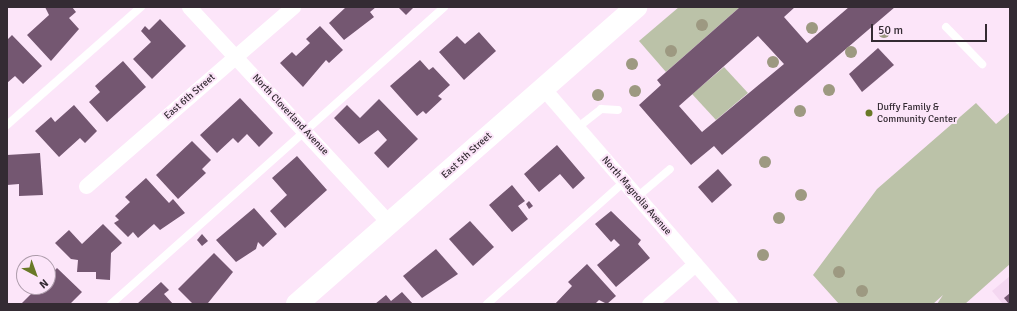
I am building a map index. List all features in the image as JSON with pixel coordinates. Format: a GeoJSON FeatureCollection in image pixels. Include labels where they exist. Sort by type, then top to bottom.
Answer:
{"type":"FeatureCollection","features":[{"type":"Feature","properties":{"kind":"street","name":"North Cloverland Avenue"},"geometry":{"type":"LineString","coordinates":[[189,7],[390,224]]}},
{"type":"Feature","properties":{"kind":"street","name":"East 6th Street"},"geometry":{"type":"LineString","coordinates":[[86,186],[293,7]]}},
{"type":"Feature","properties":{"kind":"street","name":"East 5th Street"},"geometry":{"type":"LineString","coordinates":[[297,304],[636,7]]}},
{"type":"Feature","properties":{"kind":"street","name":"North Magnolia Avenue"},"geometry":{"type":"LineString","coordinates":[[543,88],[730,304]]}},
{"type":"Feature","properties":{"kind":"street"},"geometry":{"type":"LineString","coordinates":[[648,304],[695,264]]}},
{"type":"Feature","properties":{"kind":"lane"},"geometry":{"type":"LineString","coordinates":[[7,125],[141,7]]}},
{"type":"Feature","properties":{"kind":"lane"},"geometry":{"type":"LineString","coordinates":[[111,304],[444,7]]}},
{"type":"Feature","properties":{"kind":"lane"},"geometry":{"type":"LineString","coordinates":[[946,27],[982,64]]}},
{"type":"Feature","properties":{"kind":"lane"},"geometry":{"type":"LineString","coordinates":[[577,128],[601,109],[618,110]]}},
{"type":"Feature","properties":{"kind":"lane"},"geometry":{"type":"LineString","coordinates":[[637,197],[670,169]]}},
{"type":"Feature","properties":{"kind":"lane"},"geometry":{"type":"LineString","coordinates":[[487,304],[624,182]]}},
{"type":"Feature","properties":{"kind":"shaded area"},"geometry":{"type":"Polygon","coordinates":[[[1010,276],[1010,304],[1003,304],[992,291],[1010,276]]]}},
{"type":"Feature","properties":{"kind":"green space"},"geometry":{"type":"Polygon","coordinates":[[[679,7],[740,7],[666,72],[639,41],[679,7]]]}},
{"type":"Feature","properties":{"kind":"green space"},"geometry":{"type":"Polygon","coordinates":[[[724,67],[748,93],[716,120],[692,94],[724,67]]]}},
{"type":"Feature","properties":{"kind":"green space"},"geometry":{"type":"Polygon","coordinates":[[[976,103],[996,124],[1010,112],[1010,264],[965,304],[937,304],[943,295],[933,304],[839,304],[813,275],[877,189],[976,103]]]}},
{"type":"Feature","properties":{"kind":"building"},"geometry":{"type":"Polygon","coordinates":[[[45,7],[72,7],[76,12],[69,18],[79,29],[51,61],[27,35],[49,15],[45,7]]]}},
{"type":"Feature","properties":{"kind":"building"},"geometry":{"type":"Polygon","coordinates":[[[346,7],[376,7],[370,12],[374,17],[344,40],[329,23],[346,7]]]}},
{"type":"Feature","properties":{"kind":"building"},"geometry":{"type":"Polygon","coordinates":[[[398,7],[414,7],[406,15],[398,7]]]}},
{"type":"Feature","properties":{"kind":"building"},"geometry":{"type":"Polygon","coordinates":[[[740,7],[795,7],[784,17],[807,43],[849,7],[895,7],[722,155],[714,146],[691,165],[639,105],[661,85],[657,80],[740,7]],[[758,36],[679,106],[702,132],[784,64],[758,36]]]}},
{"type":"Feature","properties":{"kind":"building"},"geometry":{"type":"Polygon","coordinates":[[[160,19],[186,46],[152,79],[133,59],[151,42],[141,31],[145,26],[149,30],[160,19]]]}},
{"type":"Feature","properties":{"kind":"building"},"geometry":{"type":"Polygon","coordinates":[[[320,26],[343,50],[329,63],[326,60],[303,87],[280,63],[292,52],[296,56],[310,43],[306,39],[320,26]]]}},
{"type":"Feature","properties":{"kind":"building"},"geometry":{"type":"Polygon","coordinates":[[[479,32],[496,51],[464,80],[439,52],[457,36],[465,44],[479,32]]]}},
{"type":"Feature","properties":{"kind":"building"},"geometry":{"type":"Polygon","coordinates":[[[12,35],[42,66],[23,84],[15,76],[7,83],[7,40],[12,35]]]}},
{"type":"Feature","properties":{"kind":"building"},"geometry":{"type":"Polygon","coordinates":[[[878,48],[894,65],[862,92],[849,74],[878,48]]]}},
{"type":"Feature","properties":{"kind":"building"},"geometry":{"type":"Polygon","coordinates":[[[420,60],[429,70],[433,67],[450,85],[438,96],[442,99],[426,114],[423,111],[417,116],[390,86],[420,60]]]}},
{"type":"Feature","properties":{"kind":"building"},"geometry":{"type":"Polygon","coordinates":[[[123,61],[146,87],[107,122],[89,102],[100,92],[95,86],[123,61]]]}},
{"type":"Feature","properties":{"kind":"building"},"geometry":{"type":"Polygon","coordinates":[[[240,98],[273,133],[259,147],[247,134],[238,143],[233,138],[217,153],[200,135],[240,98]]]}},
{"type":"Feature","properties":{"kind":"building"},"geometry":{"type":"Polygon","coordinates":[[[379,99],[418,139],[388,168],[374,153],[387,140],[378,130],[359,144],[334,118],[347,105],[360,118],[379,99]]]}},
{"type":"Feature","properties":{"kind":"building"},"geometry":{"type":"Polygon","coordinates":[[[74,105],[97,131],[85,143],[80,138],[59,157],[35,131],[51,117],[55,122],[74,105]]]}},
{"type":"Feature","properties":{"kind":"building"},"geometry":{"type":"Polygon","coordinates":[[[192,141],[211,160],[202,169],[206,173],[178,199],[156,175],[192,141]]]}},
{"type":"Feature","properties":{"kind":"building"},"geometry":{"type":"Polygon","coordinates":[[[557,145],[585,178],[573,189],[560,174],[539,192],[524,174],[557,145]]]}},
{"type":"Feature","properties":{"kind":"building"},"geometry":{"type":"Polygon","coordinates":[[[40,153],[43,195],[19,196],[19,184],[7,185],[7,155],[40,153]]]}},
{"type":"Feature","properties":{"kind":"building"},"geometry":{"type":"Polygon","coordinates":[[[297,156],[327,190],[285,228],[270,211],[287,195],[272,178],[297,156]]]}},
{"type":"Feature","properties":{"kind":"building"},"geometry":{"type":"Polygon","coordinates":[[[718,169],[732,185],[712,203],[698,187],[718,169]]]}},
{"type":"Feature","properties":{"kind":"building"},"geometry":{"type":"Polygon","coordinates":[[[146,178],[169,203],[173,199],[185,213],[160,230],[154,224],[138,238],[133,232],[128,237],[114,223],[119,220],[115,216],[130,202],[125,197],[146,178]]]}},
{"type":"Feature","properties":{"kind":"building"},"geometry":{"type":"Polygon","coordinates":[[[512,185],[525,201],[518,206],[528,219],[512,232],[489,205],[512,185]]]}},
{"type":"Feature","properties":{"kind":"building"},"geometry":{"type":"Polygon","coordinates":[[[529,201],[533,206],[529,209],[526,204],[529,201]]]}},
{"type":"Feature","properties":{"kind":"building"},"geometry":{"type":"Polygon","coordinates":[[[254,208],[277,234],[263,247],[258,242],[256,249],[236,262],[216,240],[254,208]]]}},
{"type":"Feature","properties":{"kind":"building"},"geometry":{"type":"Polygon","coordinates":[[[611,211],[641,240],[638,244],[650,258],[616,287],[597,265],[620,245],[614,239],[611,242],[595,224],[611,211]]]}},
{"type":"Feature","properties":{"kind":"building"},"geometry":{"type":"Polygon","coordinates":[[[470,221],[494,247],[473,266],[449,239],[470,221]]]}},
{"type":"Feature","properties":{"kind":"building"},"geometry":{"type":"Polygon","coordinates":[[[103,224],[122,243],[111,253],[110,280],[96,279],[96,272],[77,272],[78,260],[71,259],[55,243],[69,230],[82,244],[103,224]]]}},
{"type":"Feature","properties":{"kind":"building"},"geometry":{"type":"Polygon","coordinates":[[[202,234],[208,241],[202,246],[197,240],[202,234]]]}},
{"type":"Feature","properties":{"kind":"building"},"geometry":{"type":"Polygon","coordinates":[[[436,249],[458,274],[422,298],[403,276],[436,249]]]}},
{"type":"Feature","properties":{"kind":"building"},"geometry":{"type":"Polygon","coordinates":[[[214,253],[233,272],[208,303],[193,304],[178,289],[214,253]]]}},
{"type":"Feature","properties":{"kind":"building"},"geometry":{"type":"Polygon","coordinates":[[[587,264],[616,296],[607,304],[599,300],[595,304],[555,304],[572,286],[568,282],[587,264]]]}},
{"type":"Feature","properties":{"kind":"building"},"geometry":{"type":"Polygon","coordinates":[[[57,268],[82,292],[70,304],[21,304],[30,295],[56,295],[57,268]]]}},
{"type":"Feature","properties":{"kind":"building"},"geometry":{"type":"Polygon","coordinates":[[[161,282],[169,290],[164,294],[173,304],[137,304],[161,282]]]}},
{"type":"Feature","properties":{"kind":"building"},"geometry":{"type":"Polygon","coordinates":[[[402,292],[413,304],[375,304],[386,295],[391,301],[402,292]]]}},
{"type":"Feature","properties":{"kind":"building"},"geometry":{"type":"Polygon","coordinates":[[[1010,293],[1010,304],[1009,304],[1004,298],[1010,293]]]}},
{"type":"Feature","properties":{"kind":"place","name":"Duffy Family & Community Center"},"geometry":{"type":"Point","coordinates":[869,113]}}]}
